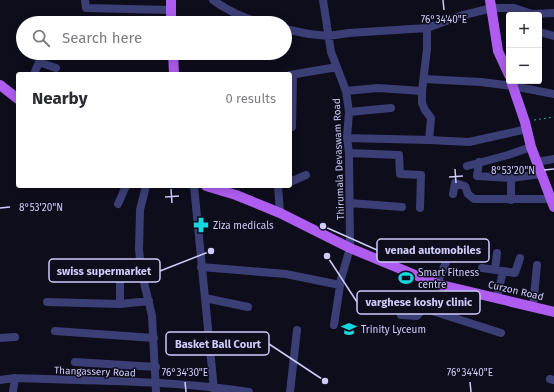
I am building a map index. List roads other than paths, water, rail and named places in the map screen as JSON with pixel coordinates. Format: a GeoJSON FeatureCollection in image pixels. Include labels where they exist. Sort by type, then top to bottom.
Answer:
{"type":"FeatureCollection","features":[{"type":"Feature","properties":{"kind":"main road"},"geometry":{"type":"LineString","coordinates":[[491,4],[498,51],[506,68]]}},
{"type":"Feature","properties":{"kind":"main road"},"geometry":{"type":"LineString","coordinates":[[171,5],[171,16]]}},
{"type":"Feature","properties":{"kind":"main road"},"geometry":{"type":"LineString","coordinates":[[173,60],[174,72]]}},
{"type":"Feature","properties":{"kind":"main road"},"geometry":{"type":"LineString","coordinates":[[512,84],[526,125],[531,147],[552,203]]}},
{"type":"Feature","properties":{"kind":"main road"},"geometry":{"type":"LineString","coordinates":[[0,85],[16,97]]}},
{"type":"Feature","properties":{"kind":"main road","name":"Curzon Road"},"geometry":{"type":"LineString","coordinates":[[213,188],[236,195],[280,213],[350,248],[437,284],[554,312]]}},
{"type":"Feature","properties":{"kind":"street"},"geometry":{"type":"LineString","coordinates":[[85,0],[86,8],[171,5]]}},
{"type":"Feature","properties":{"kind":"street"},"geometry":{"type":"LineString","coordinates":[[213,0],[231,12],[240,16]]}},
{"type":"Feature","properties":{"kind":"street","name":"Thirumala Devaswam Road"},"geometry":{"type":"LineString","coordinates":[[323,0],[331,52],[346,92],[348,112],[347,138],[350,153],[350,248],[340,285],[334,325]]}},
{"type":"Feature","properties":{"kind":"street"},"geometry":{"type":"LineString","coordinates":[[292,30],[328,36],[350,33],[426,28],[491,4],[514,8],[526,12]]}},
{"type":"Feature","properties":{"kind":"street"},"geometry":{"type":"LineString","coordinates":[[542,14],[554,13]]}},
{"type":"Feature","properties":{"kind":"street"},"geometry":{"type":"LineString","coordinates":[[426,28],[427,50],[422,102],[425,110],[431,118],[429,140]]}},
{"type":"Feature","properties":{"kind":"street"},"geometry":{"type":"LineString","coordinates":[[542,33],[554,36]]}},
{"type":"Feature","properties":{"kind":"street"},"geometry":{"type":"LineString","coordinates":[[35,72],[39,62],[56,68]]}},
{"type":"Feature","properties":{"kind":"street"},"geometry":{"type":"LineString","coordinates":[[292,127],[292,75],[337,67]]}},
{"type":"Feature","properties":{"kind":"street"},"geometry":{"type":"LineString","coordinates":[[424,79],[506,83]]}},
{"type":"Feature","properties":{"kind":"street"},"geometry":{"type":"LineString","coordinates":[[516,84],[554,94]]}},
{"type":"Feature","properties":{"kind":"street"},"geometry":{"type":"LineString","coordinates":[[346,92],[378,88],[422,91]]}},
{"type":"Feature","properties":{"kind":"street"},"geometry":{"type":"LineString","coordinates":[[348,112],[391,108]]}},
{"type":"Feature","properties":{"kind":"street"},"geometry":{"type":"LineString","coordinates":[[347,138],[469,142],[526,125]]}},
{"type":"Feature","properties":{"kind":"street"},"geometry":{"type":"LineString","coordinates":[[467,166],[531,147]]}},
{"type":"Feature","properties":{"kind":"street"},"geometry":{"type":"LineString","coordinates":[[350,153],[399,155],[400,174],[421,175],[420,208]]}},
{"type":"Feature","properties":{"kind":"street"},"geometry":{"type":"LineString","coordinates":[[537,162],[554,160]]}},
{"type":"Feature","properties":{"kind":"street"},"geometry":{"type":"LineString","coordinates":[[479,162],[478,176],[512,178],[541,174]]}},
{"type":"Feature","properties":{"kind":"street"},"geometry":{"type":"LineString","coordinates":[[292,181],[306,175]]}},
{"type":"Feature","properties":{"kind":"street"},"geometry":{"type":"LineString","coordinates":[[512,178],[512,200]]}},
{"type":"Feature","properties":{"kind":"street"},"geometry":{"type":"LineString","coordinates":[[453,194],[455,183],[465,186],[468,194],[474,199],[552,203]]}},
{"type":"Feature","properties":{"kind":"street"},"geometry":{"type":"LineString","coordinates":[[118,204],[125,188]]}},
{"type":"Feature","properties":{"kind":"street"},"geometry":{"type":"LineString","coordinates":[[146,188],[140,210],[139,249],[141,270],[149,301],[154,338],[156,392]]}},
{"type":"Feature","properties":{"kind":"street"},"geometry":{"type":"LineString","coordinates":[[194,188],[214,389]]}},
{"type":"Feature","properties":{"kind":"street"},"geometry":{"type":"LineString","coordinates":[[279,188],[280,213]]}},
{"type":"Feature","properties":{"kind":"street"},"geometry":{"type":"LineString","coordinates":[[350,203],[402,207]]}},
{"type":"Feature","properties":{"kind":"street"},"geometry":{"type":"LineString","coordinates":[[437,284],[450,250]]}},
{"type":"Feature","properties":{"kind":"street"},"geometry":{"type":"LineString","coordinates":[[497,253],[499,270],[497,298]]}},
{"type":"Feature","properties":{"kind":"street"},"geometry":{"type":"LineString","coordinates":[[482,268],[515,273],[520,258]]}},
{"type":"Feature","properties":{"kind":"street"},"geometry":{"type":"LineString","coordinates":[[533,307],[537,265]]}},
{"type":"Feature","properties":{"kind":"street"},"geometry":{"type":"LineString","coordinates":[[201,267],[286,274],[340,285]]}},
{"type":"Feature","properties":{"kind":"street"},"geometry":{"type":"LineString","coordinates":[[53,268],[141,270]]}},
{"type":"Feature","properties":{"kind":"street"},"geometry":{"type":"LineString","coordinates":[[120,269],[120,304]]}},
{"type":"Feature","properties":{"kind":"street"},"geometry":{"type":"LineString","coordinates":[[454,318],[464,290]]}},
{"type":"Feature","properties":{"kind":"street"},"geometry":{"type":"LineString","coordinates":[[205,298],[248,307]]}},
{"type":"Feature","properties":{"kind":"street"},"geometry":{"type":"LineString","coordinates":[[48,302],[120,304],[149,301]]}},
{"type":"Feature","properties":{"kind":"street"},"geometry":{"type":"LineString","coordinates":[[401,315],[417,316],[422,310],[426,309],[466,323],[502,333]]}},
{"type":"Feature","properties":{"kind":"street"},"geometry":{"type":"LineString","coordinates":[[290,392],[296,330]]}},
{"type":"Feature","properties":{"kind":"street"},"geometry":{"type":"LineString","coordinates":[[54,331],[154,338]]}},
{"type":"Feature","properties":{"kind":"street"},"geometry":{"type":"LineString","coordinates":[[0,338],[15,337]]}},
{"type":"Feature","properties":{"kind":"street"},"geometry":{"type":"LineString","coordinates":[[209,342],[235,343]]}},
{"type":"Feature","properties":{"kind":"street"},"geometry":{"type":"LineString","coordinates":[[75,362],[156,368]]}},
{"type":"Feature","properties":{"kind":"street"},"geometry":{"type":"LineString","coordinates":[[13,392],[15,378]]}},
{"type":"Feature","properties":{"kind":"street","name":"Thangassery Road"},"geometry":{"type":"LineString","coordinates":[[0,380],[15,378],[156,383],[249,392]]}},
{"type":"Feature","properties":{"kind":"place","name":"Ziza medicals"},"geometry":{"type":"Point","coordinates":[201,225]}},
{"type":"Feature","properties":{"kind":"place","name":"venad automobiles"},"geometry":{"type":"Point","coordinates":[323,226]}},
{"type":"Feature","properties":{"kind":"place","name":"swiss supermarket"},"geometry":{"type":"Point","coordinates":[211,251]}},
{"type":"Feature","properties":{"kind":"place","name":"varghese koshy clinic"},"geometry":{"type":"Point","coordinates":[327,256]}},
{"type":"Feature","properties":{"kind":"place","name":"Smart Fitness centre"},"geometry":{"type":"Point","coordinates":[406,278]}},
{"type":"Feature","properties":{"kind":"place","name":"Trinity Lyceum"},"geometry":{"type":"Point","coordinates":[349,329]}},
{"type":"Feature","properties":{"kind":"place","name":"Basket Ball Court"},"geometry":{"type":"Point","coordinates":[325,381]}}]}
